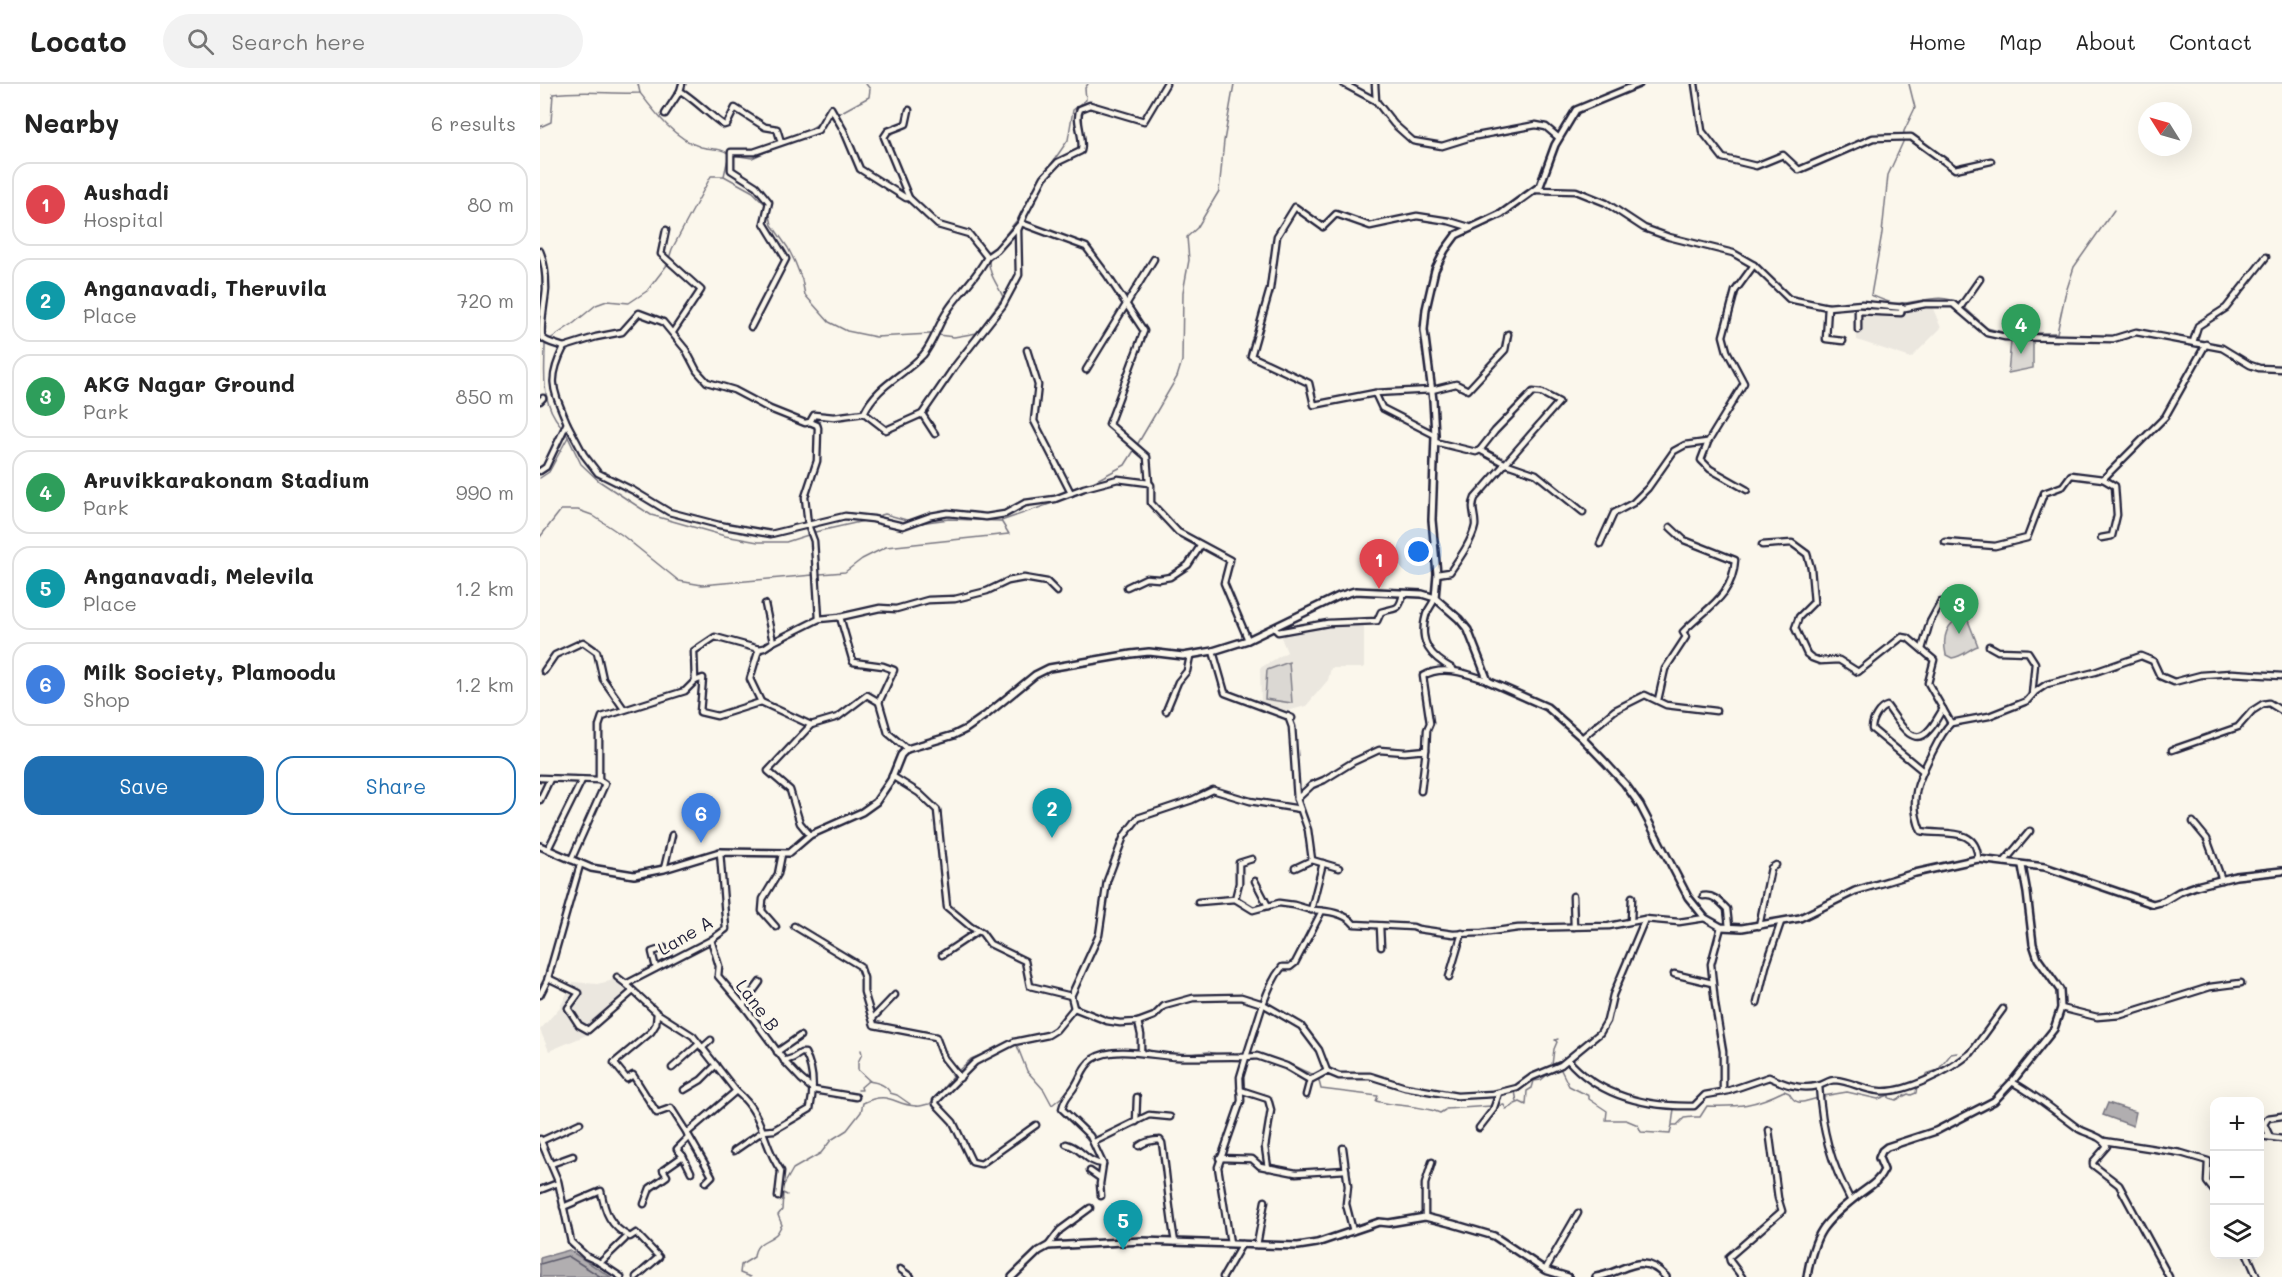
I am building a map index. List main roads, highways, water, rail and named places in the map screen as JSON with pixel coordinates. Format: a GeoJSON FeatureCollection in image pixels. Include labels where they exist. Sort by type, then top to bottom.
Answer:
{"type":"FeatureCollection","features":[{"type":"Feature","properties":{"kind":"main road"},"geometry":{"type":"LineString","coordinates":[[1435,598],[1437,574],[1432,519],[1435,438],[1432,390],[1424,330],[1426,309],[1435,270],[1456,235],[1501,213],[1540,186],[1559,138],[1576,110],[1639,84]]}},
{"type":"Feature","properties":{"kind":"main road"},"geometry":{"type":"LineString","coordinates":[[540,846],[580,865],[634,875],[664,870],[720,852],[789,853],[810,835],[862,812],[876,802],[892,776],[901,754],[907,749],[954,735],[966,729],[1035,675],[1049,668],[1068,663],[1149,652],[1190,656],[1214,651],[1274,628],[1347,594],[1375,591],[1429,595],[1435,598],[1468,630],[1489,681],[1547,707],[1582,738],[1625,784],[1640,805],[1688,897],[1705,918],[1721,927],[1759,926],[1808,915],[1845,894],[1915,873],[1978,859],[2045,867],[2153,904],[2164,901],[2179,892],[2236,876],[2282,871]]}},
{"type":"Feature","properties":{"kind":"main road"},"geometry":{"type":"LineString","coordinates":[[1807,1277],[1818,1234],[1826,1222],[1874,1185],[1881,1176],[1884,1170],[1880,1158],[1882,1151],[1887,1147],[1961,1120],[1994,1101],[2054,1029],[2061,1008],[2060,990],[2038,959],[2033,944],[2022,866]]}},
{"type":"Feature","properties":{"kind":"main road"},"geometry":{"type":"LineString","coordinates":[[1012,1277],[1039,1251],[1048,1246],[1142,1241],[1298,1246],[1317,1243],[1379,1222],[1400,1222],[1425,1217],[1494,1236],[1545,1270],[1568,1277]]}},
{"type":"Feature","properties":{"kind":"main road"},"geometry":{"type":"LineString","coordinates":[[1596,1277],[1611,1274],[1635,1263],[1656,1268],[1666,1277]]}},
{"type":"Feature","properties":{"kind":"water"},"geometry":{"type":"Polygon","coordinates":[[[2108,1103],[2136,1112],[2133,1126],[2103,1115],[2108,1103]]]}},
{"type":"Feature","properties":{"kind":"water"},"geometry":{"type":"Polygon","coordinates":[[[569,1250],[611,1277],[540,1277],[540,1258],[569,1250]]]}},
{"type":"Feature","properties":{"kind":"waterway"},"geometry":{"type":"LineString","coordinates":[[540,127],[551,122],[553,94],[640,93],[638,84]]}},
{"type":"Feature","properties":{"kind":"waterway"},"geometry":{"type":"LineString","coordinates":[[825,121],[869,97],[870,89],[866,84]]}},
{"type":"Feature","properties":{"kind":"waterway"},"geometry":{"type":"LineString","coordinates":[[1043,176],[1068,140],[1073,110],[1086,100],[1085,88],[1088,84]]}},
{"type":"Feature","properties":{"kind":"waterway"},"geometry":{"type":"LineString","coordinates":[[1137,445],[1177,377],[1182,361],[1183,292],[1189,260],[1187,237],[1197,228],[1219,191],[1224,141],[1234,84]]}},
{"type":"Feature","properties":{"kind":"waterway"},"geometry":{"type":"LineString","coordinates":[[1909,84],[1915,108],[1888,175],[1882,233],[1871,295],[1893,303],[1943,298],[1959,304]]}},
{"type":"Feature","properties":{"kind":"waterway"},"geometry":{"type":"LineString","coordinates":[[640,93],[674,132],[701,147],[729,154],[724,176],[753,192],[767,206]]}},
{"type":"Feature","properties":{"kind":"waterway"},"geometry":{"type":"LineString","coordinates":[[807,131],[818,124]]}},
{"type":"Feature","properties":{"kind":"waterway"},"geometry":{"type":"LineString","coordinates":[[733,155],[752,158],[779,146]]}},
{"type":"Feature","properties":{"kind":"waterway"},"geometry":{"type":"LineString","coordinates":[[550,339],[596,305],[607,301],[629,303],[647,291],[667,265],[672,249],[711,176],[724,176]]}},
{"type":"Feature","properties":{"kind":"waterway"},"geometry":{"type":"LineString","coordinates":[[993,250],[1017,220],[1034,190]]}},
{"type":"Feature","properties":{"kind":"waterway"},"geometry":{"type":"LineString","coordinates":[[1963,306],[1987,328],[2006,333],[2057,333],[2074,267],[2114,210]]}},
{"type":"Feature","properties":{"kind":"waterway"},"geometry":{"type":"LineString","coordinates":[[769,211],[772,225],[795,262],[805,295],[829,322],[847,331],[876,337],[930,334]]}},
{"type":"Feature","properties":{"kind":"waterway"},"geometry":{"type":"LineString","coordinates":[[938,335],[954,337],[977,333],[1003,297],[991,274],[989,259]]}},
{"type":"Feature","properties":{"kind":"waterway"},"geometry":{"type":"LineString","coordinates":[[540,304],[543,290],[541,263]]}},
{"type":"Feature","properties":{"kind":"waterway"},"geometry":{"type":"LineString","coordinates":[[540,341],[545,344],[547,397],[554,417],[561,426]]}},
{"type":"Feature","properties":{"kind":"waterway"},"geometry":{"type":"LineString","coordinates":[[566,433],[581,464],[599,481],[651,515],[725,536],[758,542],[786,542],[808,535]]}},
{"type":"Feature","properties":{"kind":"waterway"},"geometry":{"type":"LineString","coordinates":[[540,478],[549,472],[568,437]]}},
{"type":"Feature","properties":{"kind":"waterway"},"geometry":{"type":"LineString","coordinates":[[1093,482],[1125,465],[1135,449]]}},
{"type":"Feature","properties":{"kind":"waterway"},"geometry":{"type":"LineString","coordinates":[[820,574],[845,572],[862,559],[886,547],[1009,534],[1001,521],[1084,492]]}},
{"type":"Feature","properties":{"kind":"waterway"},"geometry":{"type":"LineString","coordinates":[[540,537],[561,510],[578,510],[592,515],[622,535],[679,581],[702,585],[813,575]]}},
{"type":"Feature","properties":{"kind":"waterway"},"geometry":{"type":"LineString","coordinates":[[878,516],[885,514],[910,521]]}},
{"type":"Feature","properties":{"kind":"waterway"},"geometry":{"type":"LineString","coordinates":[[920,523],[949,519],[1000,521]]}},
{"type":"Feature","properties":{"kind":"waterway"},"geometry":{"type":"LineString","coordinates":[[815,532],[864,521]]}},
{"type":"Feature","properties":{"kind":"waterway"},"geometry":{"type":"LineString","coordinates":[[1552,1065],[1557,1042],[1555,1040],[1558,1039]]}},
{"type":"Feature","properties":{"kind":"waterway"},"geometry":{"type":"LineString","coordinates":[[1016,1043],[1027,1071],[1044,1090],[1052,1105],[1069,1091]]}},
{"type":"Feature","properties":{"kind":"waterway"},"geometry":{"type":"LineString","coordinates":[[959,1070],[971,1059],[997,1048]]}},
{"type":"Feature","properties":{"kind":"waterway"},"geometry":{"type":"LineString","coordinates":[[1144,1048],[1153,1052]]}},
{"type":"Feature","properties":{"kind":"waterway"},"geometry":{"type":"LineString","coordinates":[[861,1050],[858,1070],[870,1081]]}},
{"type":"Feature","properties":{"kind":"waterway"},"geometry":{"type":"LineString","coordinates":[[1181,1055],[1208,1052],[1221,1055]]}},
{"type":"Feature","properties":{"kind":"waterway"},"geometry":{"type":"LineString","coordinates":[[1228,1055],[1244,1052]]}},
{"type":"Feature","properties":{"kind":"waterway"},"geometry":{"type":"LineString","coordinates":[[1925,1077],[1926,1074],[1938,1070],[1951,1054],[1957,1053]]}},
{"type":"Feature","properties":{"kind":"waterway"},"geometry":{"type":"LineString","coordinates":[[1275,1060],[1286,1062],[1317,1075]]}},
{"type":"Feature","properties":{"kind":"waterway"},"geometry":{"type":"LineString","coordinates":[[1556,1069],[1561,1070],[1569,1086],[1589,1096],[1589,1099],[1607,1111],[1606,1120],[1626,1120],[1638,1125],[1641,1132],[1670,1134],[1672,1125],[1677,1125],[1684,1118],[1693,1117]]}},
{"type":"Feature","properties":{"kind":"waterway"},"geometry":{"type":"LineString","coordinates":[[1515,1104],[1520,1102],[1526,1105],[1527,1091],[1532,1088],[1534,1081],[1541,1080],[1552,1071]]}},
{"type":"Feature","properties":{"kind":"waterway"},"geometry":{"type":"LineString","coordinates":[[781,1190],[793,1169],[821,1153],[831,1140],[847,1130],[861,1112],[863,1103],[872,1099],[886,1098],[908,1105],[930,1104],[954,1075]]}},
{"type":"Feature","properties":{"kind":"waterway"},"geometry":{"type":"LineString","coordinates":[[1318,1077],[1321,1089],[1378,1096],[1376,1101],[1440,1113],[1445,1110]]}},
{"type":"Feature","properties":{"kind":"waterway"},"geometry":{"type":"LineString","coordinates":[[858,1090],[862,1090],[861,1087],[868,1081],[874,1082],[884,1086],[890,1093],[910,1104]]}},
{"type":"Feature","properties":{"kind":"waterway"},"geometry":{"type":"LineString","coordinates":[[1823,1096],[1847,1092],[1878,1099],[1889,1095],[1889,1098],[1896,1100],[1916,1093],[1917,1086]]}},
{"type":"Feature","properties":{"kind":"waterway"},"geometry":{"type":"LineString","coordinates":[[1515,1091],[1517,1102]]}},
{"type":"Feature","properties":{"kind":"waterway"},"geometry":{"type":"LineString","coordinates":[[1694,1117],[1700,1117],[1707,1106],[1746,1104],[1764,1100],[1784,1091],[1798,1102],[1818,1098]]}},
{"type":"Feature","properties":{"kind":"waterway"},"geometry":{"type":"LineString","coordinates":[[1496,1106],[1504,1105],[1506,1109],[1514,1105]]}},
{"type":"Feature","properties":{"kind":"waterway"},"geometry":{"type":"LineString","coordinates":[[1446,1109],[1491,1106]]}},
{"type":"Feature","properties":{"kind":"waterway"},"geometry":{"type":"LineString","coordinates":[[1672,1124],[1674,1109]]}},
{"type":"Feature","properties":{"kind":"waterway"},"geometry":{"type":"LineString","coordinates":[[750,1277],[740,1273],[741,1265],[754,1257],[760,1244],[778,1232],[782,1225],[778,1215],[782,1210],[783,1193],[787,1195]]}},
{"type":"Feature","properties":{"kind":"waterway"},"geometry":{"type":"LineString","coordinates":[[780,1194],[783,1200]]}},
{"type":"Feature","properties":{"kind":"place","name":"Aruvikkarakonam Stadium"},"geometry":{"type":"Point","coordinates":[2021,354]}},
{"type":"Feature","properties":{"kind":"place","name":"Aushadi"},"geometry":{"type":"Point","coordinates":[1379,589]}},
{"type":"Feature","properties":{"kind":"place","name":"AKG Nagar Ground"},"geometry":{"type":"Point","coordinates":[1959,634]}},
{"type":"Feature","properties":{"kind":"place","name":"Anganavadi, Theruvila"},"geometry":{"type":"Point","coordinates":[1052,838]}},
{"type":"Feature","properties":{"kind":"place","name":"Milk Society, Plamoodu"},"geometry":{"type":"Point","coordinates":[701,843]}},
{"type":"Feature","properties":{"kind":"place","name":"Anganavadi, Melevila"},"geometry":{"type":"Point","coordinates":[1123,1250]}}]}
